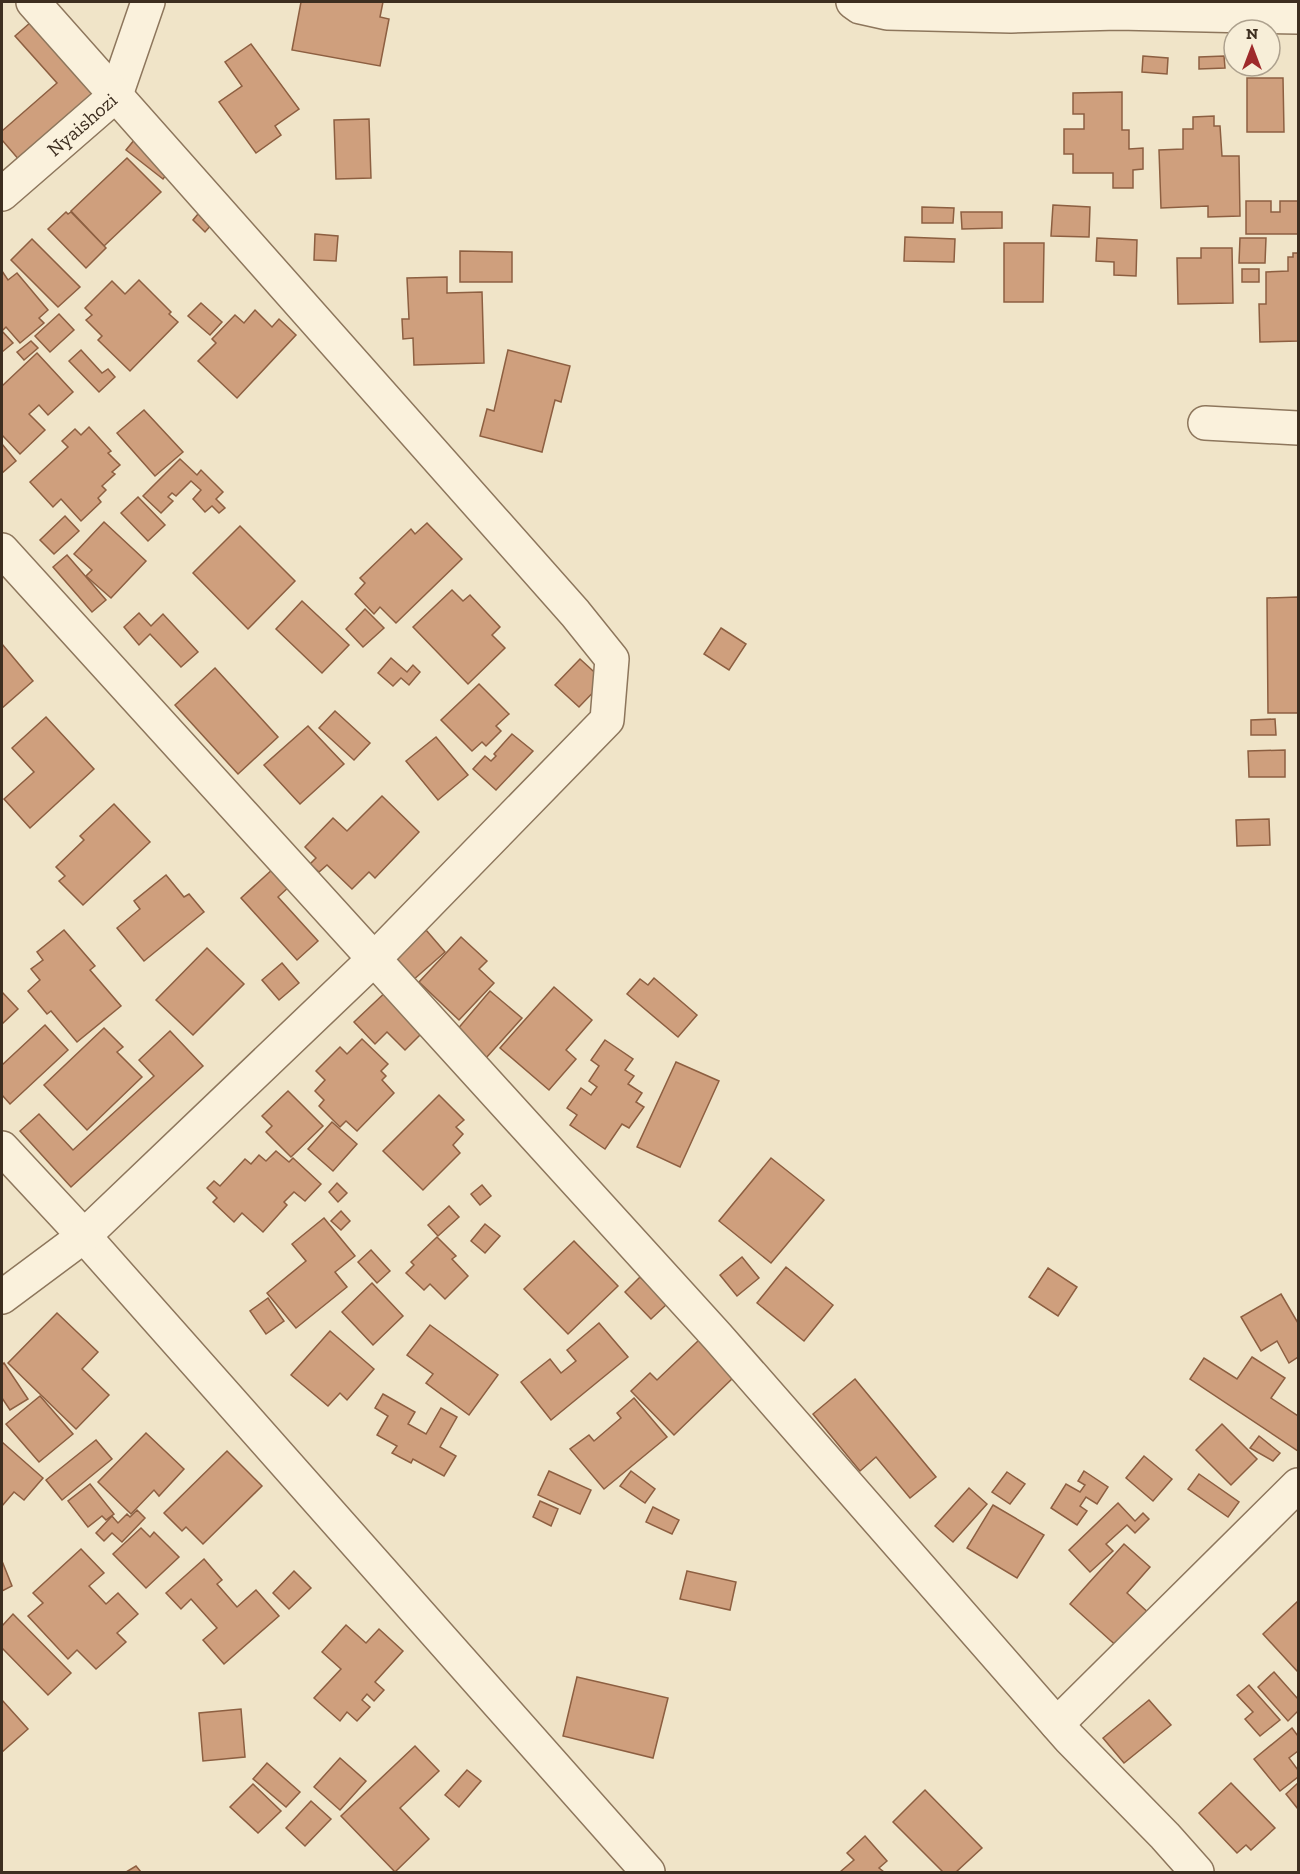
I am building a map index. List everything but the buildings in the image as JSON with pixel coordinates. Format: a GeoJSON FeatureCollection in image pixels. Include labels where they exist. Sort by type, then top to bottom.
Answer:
{"type":"FeatureCollection","features":[{"type":"Feature","properties":{"kind":"street"},"geometry":{"type":"LineString","coordinates":[[2,1298],[84,1236],[374,958],[607,720],[612,659],[575,613],[33,2]]}},
{"type":"Feature","properties":{"kind":"street","name":"Nyaishozi"},"geometry":{"type":"LineString","coordinates":[[2,194],[116,94],[148,2]]}},
{"type":"Feature","properties":{"kind":"street"},"geometry":{"type":"LineString","coordinates":[[854,2],[860,7],[887,13],[1011,16],[1118,13],[1299,17]]}},
{"type":"Feature","properties":{"kind":"street"},"geometry":{"type":"LineString","coordinates":[[1205,423],[1299,428]]}},
{"type":"Feature","properties":{"kind":"street"},"geometry":{"type":"LineString","coordinates":[[2,550],[717,1336],[1057,1724],[1166,1836],[1197,1872]]}},
{"type":"Feature","properties":{"kind":"street"},"geometry":{"type":"LineString","coordinates":[[2,1148],[84,1236],[648,1872]]}},
{"type":"Feature","properties":{"kind":"street"},"geometry":{"type":"LineString","coordinates":[[1057,1724],[1299,1485]]}}]}
